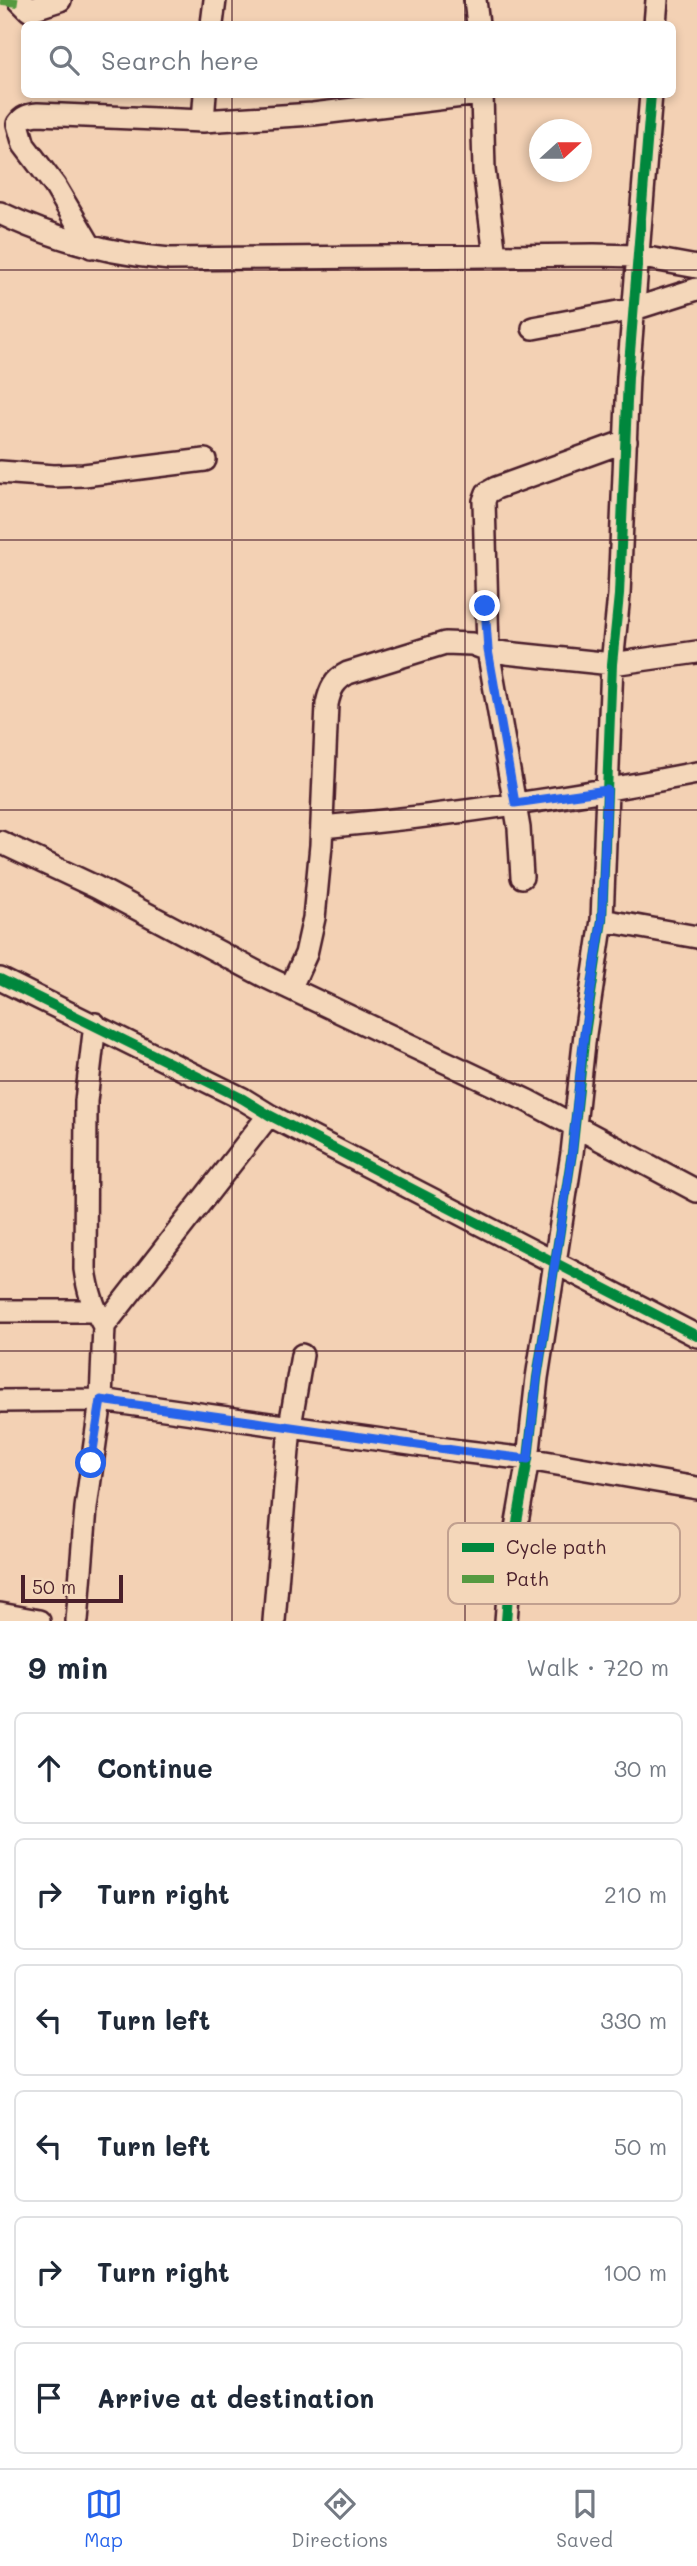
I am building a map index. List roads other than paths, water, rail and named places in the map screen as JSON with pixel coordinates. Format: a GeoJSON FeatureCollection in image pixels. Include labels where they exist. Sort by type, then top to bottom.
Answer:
{"type":"FeatureCollection","features":[{"type":"Feature","properties":{"kind":"street"},"geometry":{"type":"LineString","coordinates":[[20,9],[60,0]]}},
{"type":"Feature","properties":{"kind":"street"},"geometry":{"type":"LineString","coordinates":[[212,21],[215,0]]}},
{"type":"Feature","properties":{"kind":"street"},"geometry":{"type":"LineString","coordinates":[[475,0],[478,21]]}},
{"type":"Feature","properties":{"kind":"street"},"geometry":{"type":"LineString","coordinates":[[655,21],[657,0]]}},
{"type":"Feature","properties":{"kind":"street"},"geometry":{"type":"LineString","coordinates":[[203,121],[205,98]]}},
{"type":"Feature","properties":{"kind":"street"},"geometry":{"type":"LineString","coordinates":[[91,247],[55,186],[34,160],[19,134],[18,124],[29,104],[203,121],[313,114],[447,98]]}},
{"type":"Feature","properties":{"kind":"street"},"geometry":{"type":"LineString","coordinates":[[480,98],[484,170],[495,256]]}},
{"type":"Feature","properties":{"kind":"street"},"geometry":{"type":"LineString","coordinates":[[517,1523],[602,919],[612,664],[620,595],[637,256],[650,98]]}},
{"type":"Feature","properties":{"kind":"street"},"geometry":{"type":"LineString","coordinates":[[0,213],[91,247],[137,256],[637,256],[697,267]]}},
{"type":"Feature","properties":{"kind":"street"},"geometry":{"type":"LineString","coordinates":[[533,328],[634,309],[697,289]]}},
{"type":"Feature","properties":{"kind":"street"},"geometry":{"type":"LineString","coordinates":[[522,877],[515,803],[488,650],[484,513],[487,493],[626,441]]}},
{"type":"Feature","properties":{"kind":"street"},"geometry":{"type":"LineString","coordinates":[[0,472],[85,475],[205,460]]}},
{"type":"Feature","properties":{"kind":"street"},"geometry":{"type":"LineString","coordinates":[[291,988],[306,954],[314,918],[322,827],[327,704],[330,690],[338,678],[445,643],[459,642],[488,650],[612,664],[697,652]]}},
{"type":"Feature","properties":{"kind":"street"},"geometry":{"type":"LineString","coordinates":[[322,827],[398,821],[607,790],[697,773]]}},
{"type":"Feature","properties":{"kind":"street"},"geometry":{"type":"LineString","coordinates":[[0,842],[96,887],[266,977],[575,1125],[697,1191]]}},
{"type":"Feature","properties":{"kind":"street"},"geometry":{"type":"LineString","coordinates":[[602,919],[697,937]]}},
{"type":"Feature","properties":{"kind":"street"},"geometry":{"type":"LineString","coordinates":[[0,979],[243,1099],[269,1115],[697,1336]]}},
{"type":"Feature","properties":{"kind":"street"},"geometry":{"type":"LineString","coordinates":[[77,1621],[86,1508],[101,1400],[100,1318],[88,1293],[85,1269],[87,1091],[95,1024]]}},
{"type":"Feature","properties":{"kind":"street"},"geometry":{"type":"LineString","coordinates":[[100,1318],[269,1115]]}},
{"type":"Feature","properties":{"kind":"street"},"geometry":{"type":"LineString","coordinates":[[0,1311],[100,1318]]}},
{"type":"Feature","properties":{"kind":"street"},"geometry":{"type":"LineString","coordinates":[[274,1621],[290,1426],[302,1355]]}},
{"type":"Feature","properties":{"kind":"street"},"geometry":{"type":"LineString","coordinates":[[0,1401],[101,1400],[528,1459],[697,1488]]}},
{"type":"Feature","properties":{"kind":"street"},"geometry":{"type":"LineString","coordinates":[[0,1614],[39,1621]]}}]}
